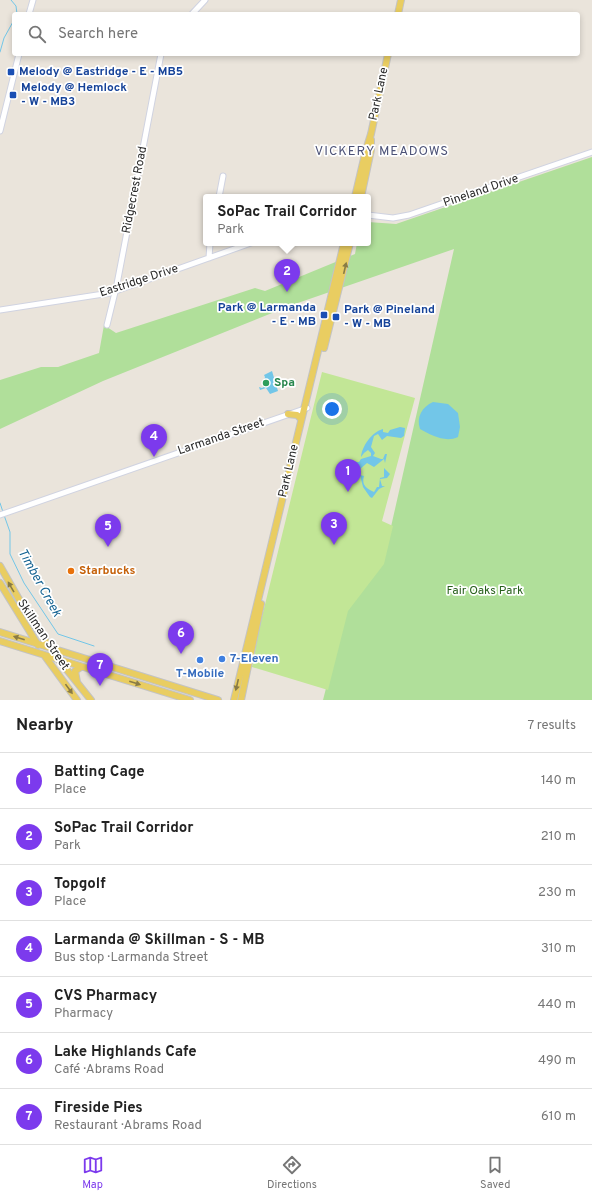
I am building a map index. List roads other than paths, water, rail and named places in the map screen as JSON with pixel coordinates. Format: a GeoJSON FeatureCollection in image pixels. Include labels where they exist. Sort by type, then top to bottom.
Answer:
{"type":"FeatureCollection","features":[{"type":"Feature","properties":{"kind":"main road"},"geometry":{"type":"LineString","coordinates":[[398,12],[401,0]]}},
{"type":"Feature","properties":{"kind":"main road","name":"Park Lane"},"geometry":{"type":"LineString","coordinates":[[356,194],[371,134],[388,56]]}},
{"type":"Feature","properties":{"kind":"main road","name":"Park Lane"},"geometry":{"type":"LineString","coordinates":[[363,194],[371,150],[371,134]]}},
{"type":"Feature","properties":{"kind":"main road","name":"Park Lane"},"geometry":{"type":"LineString","coordinates":[[241,700],[258,616],[306,408],[335,293],[343,246]]}},
{"type":"Feature","properties":{"kind":"main road","name":"Park Lane"},"geometry":{"type":"LineString","coordinates":[[335,293],[349,246]]}},
{"type":"Feature","properties":{"kind":"main road","name":"Park Lane"},"geometry":{"type":"LineString","coordinates":[[234,700],[301,419],[306,408]]}},
{"type":"Feature","properties":{"kind":"main road"},"geometry":{"type":"LineString","coordinates":[[288,414],[295,414],[301,419]]}},
{"type":"Feature","properties":{"kind":"main road","name":"Skillman Street"},"geometry":{"type":"LineString","coordinates":[[0,566],[49,648],[91,700]]}},
{"type":"Feature","properties":{"kind":"main road","name":"Skillman Street"},"geometry":{"type":"LineString","coordinates":[[0,583],[44,655],[78,700]]}},
{"type":"Feature","properties":{"kind":"main road"},"geometry":{"type":"LineString","coordinates":[[0,632],[218,700]]}},
{"type":"Feature","properties":{"kind":"main road"},"geometry":{"type":"LineString","coordinates":[[0,641],[190,700]]}},
{"type":"Feature","properties":{"kind":"main road"},"geometry":{"type":"LineString","coordinates":[[78,685],[75,671],[81,667]]}},
{"type":"Feature","properties":{"kind":"main road"},"geometry":{"type":"LineString","coordinates":[[151,688],[153,680]]}},
{"type":"Feature","properties":{"kind":"street"},"geometry":{"type":"LineString","coordinates":[[29,12],[32,0]]}},
{"type":"Feature","properties":{"kind":"street"},"geometry":{"type":"LineString","coordinates":[[194,12],[205,0]]}},
{"type":"Feature","properties":{"kind":"street"},"geometry":{"type":"LineString","coordinates":[[0,131],[19,56]]}},
{"type":"Feature","properties":{"kind":"street","name":"Ridgecrest Road"},"geometry":{"type":"LineString","coordinates":[[107,325],[116,291],[161,56]]}},
{"type":"Feature","properties":{"kind":"street","name":"Pineland Drive"},"geometry":{"type":"LineString","coordinates":[[371,215],[393,218],[409,216],[592,152]]}},
{"type":"Feature","properties":{"kind":"street"},"geometry":{"type":"LineString","coordinates":[[220,194],[223,176]]}},
{"type":"Feature","properties":{"kind":"street"},"geometry":{"type":"LineString","coordinates":[[209,258],[210,246]]}},
{"type":"Feature","properties":{"kind":"street","name":"Eastridge Drive"},"geometry":{"type":"LineString","coordinates":[[0,310],[116,291],[243,246]]}},
{"type":"Feature","properties":{"kind":"street","name":"Larmanda Street"},"geometry":{"type":"LineString","coordinates":[[0,515],[306,408]]}},
{"type":"Feature","properties":{"kind":"water","name":"Spa"},"geometry":{"type":"Polygon","coordinates":[[[272,371],[278,391],[270,394],[266,388],[260,390],[259,387],[262,388],[266,386],[264,375],[272,371]]]}},
{"type":"Feature","properties":{"kind":"water"},"geometry":{"type":"Polygon","coordinates":[[[433,402],[448,404],[458,413],[460,427],[458,437],[453,439],[443,439],[433,436],[420,429],[419,417],[423,410],[433,402]]]}},
{"type":"Feature","properties":{"kind":"water"},"geometry":{"type":"Polygon","coordinates":[[[400,427],[405,428],[404,436],[401,438],[387,436],[382,440],[378,434],[374,436],[371,447],[375,453],[373,456],[383,459],[385,454],[387,454],[385,463],[384,459],[374,467],[367,463],[359,470],[360,475],[356,473],[350,474],[347,470],[352,462],[359,462],[361,459],[371,456],[371,453],[368,450],[361,457],[363,448],[371,436],[383,429],[383,432],[388,433],[390,430],[400,427]]]}},
{"type":"Feature","properties":{"kind":"water"},"geometry":{"type":"Polygon","coordinates":[[[384,468],[390,474],[387,478],[380,479],[382,486],[385,486],[379,489],[372,498],[363,487],[360,475],[364,476],[363,482],[365,486],[374,492],[377,487],[379,487],[380,478],[384,477],[384,468]]]}},
{"type":"Feature","properties":{"kind":"waterway","name":"Timber Creek"},"geometry":{"type":"LineString","coordinates":[[11,0],[16,6],[17,12]]}},
{"type":"Feature","properties":{"kind":"waterway","name":"Timber Creek"},"geometry":{"type":"LineString","coordinates":[[0,52],[4,38],[12,24]]}},
{"type":"Feature","properties":{"kind":"waterway","name":"Timber Creek"},"geometry":{"type":"LineString","coordinates":[[0,503],[3,512]]}},
{"type":"Feature","properties":{"kind":"waterway","name":"Timber Creek"},"geometry":{"type":"LineString","coordinates":[[4,515],[10,532],[10,554],[24,583],[58,634],[94,646]]}},
{"type":"Feature","properties":{"kind":"place","name":"Melody @ Eastridge - E - MB5"},"geometry":{"type":"Point","coordinates":[11,72]}},
{"type":"Feature","properties":{"kind":"place","name":"Melody @ Hemlock - W - MB3"},"geometry":{"type":"Point","coordinates":[13,95]}},
{"type":"Feature","properties":{"kind":"place","name":"SoPac Trail Corridor"},"geometry":{"type":"Point","coordinates":[287,292]}},
{"type":"Feature","properties":{"kind":"place","name":"Park @ Larmanda - E - MB"},"geometry":{"type":"Point","coordinates":[324,315]}},
{"type":"Feature","properties":{"kind":"place","name":"Park @ Pineland - W - MB"},"geometry":{"type":"Point","coordinates":[336,317]}},
{"type":"Feature","properties":{"kind":"place","name":"Spa"},"geometry":{"type":"Point","coordinates":[266,383]}},
{"type":"Feature","properties":{"kind":"place","name":"Larmanda @ Skillman - S - MB"},"geometry":{"type":"Point","coordinates":[154,457]}},
{"type":"Feature","properties":{"kind":"place","name":"Batting Cage"},"geometry":{"type":"Point","coordinates":[348,492]}},
{"type":"Feature","properties":{"kind":"place","name":"Topgolf"},"geometry":{"type":"Point","coordinates":[334,545]}},
{"type":"Feature","properties":{"kind":"place","name":"CVS Pharmacy"},"geometry":{"type":"Point","coordinates":[108,547]}},
{"type":"Feature","properties":{"kind":"place","name":"Starbucks"},"geometry":{"type":"Point","coordinates":[71,571]}},
{"type":"Feature","properties":{"kind":"place","name":"Lake Highlands Cafe"},"geometry":{"type":"Point","coordinates":[181,654]}},
{"type":"Feature","properties":{"kind":"place","name":"7-Eleven"},"geometry":{"type":"Point","coordinates":[222,659]}},
{"type":"Feature","properties":{"kind":"place","name":"T-Mobile"},"geometry":{"type":"Point","coordinates":[200,660]}},
{"type":"Feature","properties":{"kind":"place","name":"Fireside Pies"},"geometry":{"type":"Point","coordinates":[100,686]}},
{"type":"Feature","properties":{"kind":"district","name":"VICKERY MEADOWS"},"geometry":{"type":"Point","coordinates":[382,152]}},
{"type":"Feature","properties":{"kind":"park label","name":"Fair Oaks Park"},"geometry":{"type":"Point","coordinates":[485,591]}}]}
